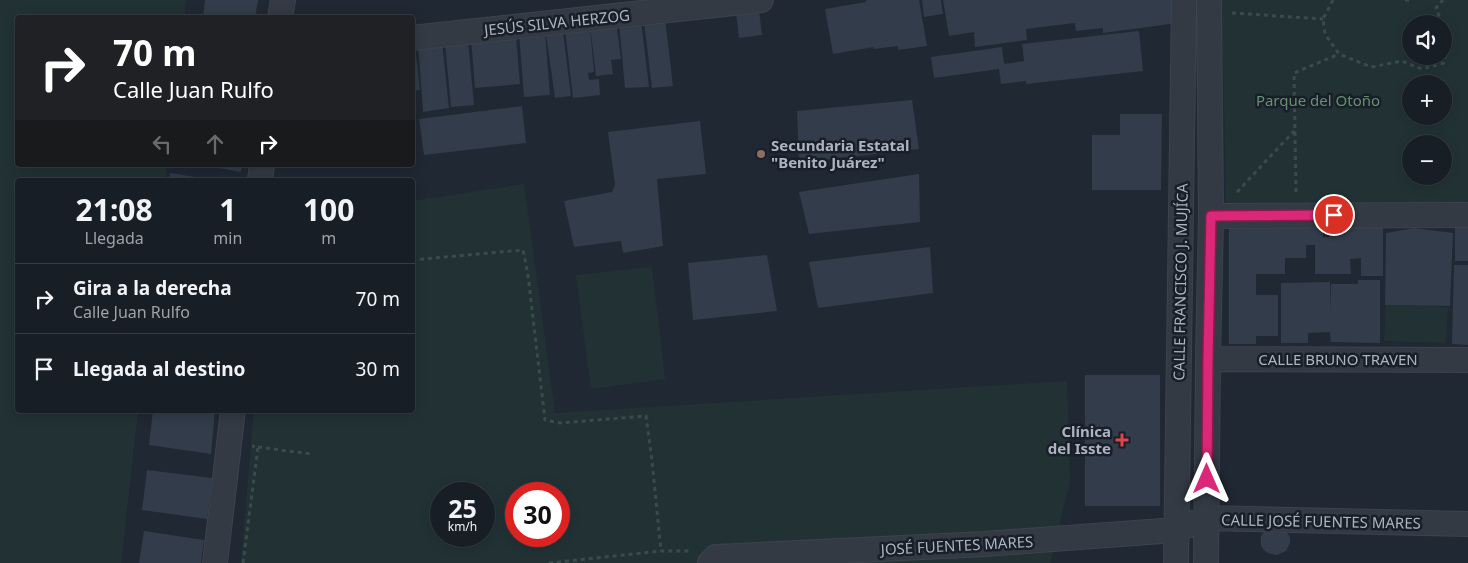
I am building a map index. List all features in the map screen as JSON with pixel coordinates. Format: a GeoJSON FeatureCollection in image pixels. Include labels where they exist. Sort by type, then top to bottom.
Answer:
{"type":"FeatureCollection","features":[{"type":"Feature","properties":{"kind":"street"},"geometry":{"type":"LineString","coordinates":[[280,15],[283,0]]}},
{"type":"Feature","properties":{"kind":"street","name":"JESÚS SILVA HERZOG"},"geometry":{"type":"LineString","coordinates":[[415,38],[761,0]]}},
{"type":"Feature","properties":{"kind":"street","name":"CALLE FRANCISCO J. MUJÍCA"},"geometry":{"type":"LineString","coordinates":[[1176,563],[1184,0]]}},
{"type":"Feature","properties":{"kind":"street","name":"CALLE FRANCISCO J. MUJÍCA"},"geometry":{"type":"LineString","coordinates":[[1206,563],[1211,216],[1209,6]]}},
{"type":"Feature","properties":{"kind":"street"},"geometry":{"type":"LineString","coordinates":[[1183,118],[1210,117]]}},
{"type":"Feature","properties":{"kind":"street"},"geometry":{"type":"LineString","coordinates":[[1211,216],[1468,215]]}},
{"type":"Feature","properties":{"kind":"street","name":"CALLE BRUNO TRAVEN"},"geometry":{"type":"LineString","coordinates":[[1208,359],[1468,360]]}},
{"type":"Feature","properties":{"kind":"street"},"geometry":{"type":"LineString","coordinates":[[215,563],[234,413]]}},
{"type":"Feature","properties":{"kind":"street","name":"CALLE JOSÉ FUENTES MARES"},"geometry":{"type":"LineString","coordinates":[[1176,530],[1207,518],[1468,524]]}},
{"type":"Feature","properties":{"kind":"street","name":"JOSÉ FUENTES MARES"},"geometry":{"type":"LineString","coordinates":[[710,563],[716,557],[767,559],[1176,530]]}},
{"type":"Feature","properties":{"kind":"path"},"geometry":{"type":"LineString","coordinates":[[1333,0],[1323,18],[1325,34],[1339,54],[1371,67],[1402,61]]}},
{"type":"Feature","properties":{"kind":"path"},"geometry":{"type":"LineString","coordinates":[[1439,15],[1436,8],[1443,0]]}},
{"type":"Feature","properties":{"kind":"path"},"geometry":{"type":"LineString","coordinates":[[1209,6],[1323,18]]}},
{"type":"Feature","properties":{"kind":"path"},"geometry":{"type":"LineString","coordinates":[[1296,216],[1294,73],[1339,54]]}},
{"type":"Feature","properties":{"kind":"path"},"geometry":{"type":"LineString","coordinates":[[1412,65],[1422,69],[1439,65]]}},
{"type":"Feature","properties":{"kind":"path"},"geometry":{"type":"LineString","coordinates":[[1211,216],[1226,204],[1295,130]]}},
{"type":"Feature","properties":{"kind":"path"},"geometry":{"type":"LineString","coordinates":[[415,260],[524,250],[545,420],[560,423],[646,416],[661,551]]}},
{"type":"Feature","properties":{"kind":"path"},"geometry":{"type":"LineString","coordinates":[[258,447],[312,454]]}},
{"type":"Feature","properties":{"kind":"green space"},"geometry":{"type":"Polygon","coordinates":[[[0,0],[186,0],[184,15],[15,15],[15,167],[167,167],[165,178],[15,178],[15,413],[138,413],[121,563],[0,563],[0,0]]]}},
{"type":"Feature","properties":{"kind":"green space","name":"Parque del Otoño"},"geometry":{"type":"Polygon","coordinates":[[[1222,0],[1468,0],[1468,203],[1226,204],[1222,0]]]}},
{"type":"Feature","properties":{"kind":"green space"},"geometry":{"type":"Polygon","coordinates":[[[524,184],[555,413],[1067,381],[1070,481],[1050,563],[241,563],[254,413],[415,413],[415,201],[524,184]]]}},
{"type":"Feature","properties":{"kind":"green space"},"geometry":{"type":"Polygon","coordinates":[[[652,267],[665,379],[591,389],[576,275],[652,267]]]}},
{"type":"Feature","properties":{"kind":"green space"},"geometry":{"type":"Polygon","coordinates":[[[1386,305],[1448,307],[1446,343],[1384,341],[1386,305]]]}},
{"type":"Feature","properties":{"kind":"building"},"geometry":{"type":"Polygon","coordinates":[[[205,0],[258,0],[256,15],[203,15],[205,0]]]}},
{"type":"Feature","properties":{"kind":"building"},"geometry":{"type":"Polygon","coordinates":[[[866,0],[919,0],[927,46],[898,50],[898,46],[873,49],[874,47],[833,54],[825,9],[866,2],[866,0]]]}},
{"type":"Feature","properties":{"kind":"building"},"geometry":{"type":"Polygon","coordinates":[[[922,0],[941,0],[943,14],[924,17],[922,0]]]}},
{"type":"Feature","properties":{"kind":"building"},"geometry":{"type":"Polygon","coordinates":[[[943,0],[1174,0],[1177,23],[1103,33],[1103,28],[1076,31],[1075,23],[1026,29],[1027,40],[975,47],[974,32],[949,36],[943,0]]]}},
{"type":"Feature","properties":{"kind":"building"},"geometry":{"type":"Polygon","coordinates":[[[759,10],[762,35],[739,38],[736,12],[759,10]]]}},
{"type":"Feature","properties":{"kind":"building"},"geometry":{"type":"Polygon","coordinates":[[[665,19],[673,86],[652,88],[644,22],[665,19]]]}},
{"type":"Feature","properties":{"kind":"building"},"geometry":{"type":"Polygon","coordinates":[[[641,20],[649,87],[625,88],[619,23],[641,20]]]}},
{"type":"Feature","properties":{"kind":"building"},"geometry":{"type":"Polygon","coordinates":[[[616,22],[621,59],[611,60],[613,74],[596,76],[590,25],[616,22]]]}},
{"type":"Feature","properties":{"kind":"building"},"geometry":{"type":"Polygon","coordinates":[[[590,27],[594,72],[588,73],[589,80],[599,79],[600,95],[573,98],[565,29],[590,27]]]}},
{"type":"Feature","properties":{"kind":"building"},"geometry":{"type":"Polygon","coordinates":[[[545,31],[550,95],[524,97],[519,33],[545,31]]]}},
{"type":"Feature","properties":{"kind":"building"},"geometry":{"type":"Polygon","coordinates":[[[1139,31],[1143,71],[1026,84],[1026,81],[1001,84],[999,69],[934,78],[931,57],[1002,47],[1004,64],[1024,61],[1022,44],[1139,31]]]}},
{"type":"Feature","properties":{"kind":"building"},"geometry":{"type":"Polygon","coordinates":[[[563,32],[571,96],[555,98],[546,34],[563,32]]]}},
{"type":"Feature","properties":{"kind":"building"},"geometry":{"type":"Polygon","coordinates":[[[516,35],[520,84],[475,88],[471,39],[516,35]]]}},
{"type":"Feature","properties":{"kind":"building"},"geometry":{"type":"Polygon","coordinates":[[[442,41],[449,108],[423,112],[418,44],[442,41]]]}},
{"type":"Feature","properties":{"kind":"building"},"geometry":{"type":"Polygon","coordinates":[[[468,41],[474,105],[451,107],[445,43],[468,41]]]}},
{"type":"Feature","properties":{"kind":"building"},"geometry":{"type":"Polygon","coordinates":[[[415,46],[420,90],[415,91],[415,46]]]}},
{"type":"Feature","properties":{"kind":"building"},"geometry":{"type":"Polygon","coordinates":[[[912,100],[919,149],[799,163],[797,111],[912,100]]]}},
{"type":"Feature","properties":{"kind":"building"},"geometry":{"type":"Polygon","coordinates":[[[522,106],[526,143],[424,155],[419,119],[522,106]]]}},
{"type":"Feature","properties":{"kind":"building"},"geometry":{"type":"Polygon","coordinates":[[[1120,114],[1162,114],[1161,190],[1092,190],[1092,135],[1120,135],[1120,114]]]}},
{"type":"Feature","properties":{"kind":"building"},"geometry":{"type":"Polygon","coordinates":[[[700,121],[706,174],[657,179],[663,246],[623,253],[621,241],[574,247],[564,201],[612,192],[615,184],[608,132],[700,121]]]}},
{"type":"Feature","properties":{"kind":"building"},"geometry":{"type":"Polygon","coordinates":[[[214,167],[242,167],[241,172],[214,167]]]}},
{"type":"Feature","properties":{"kind":"building"},"geometry":{"type":"Polygon","coordinates":[[[170,173],[202,178],[169,178],[170,173]]]}},
{"type":"Feature","properties":{"kind":"building"},"geometry":{"type":"Polygon","coordinates":[[[919,174],[920,222],[809,234],[799,192],[919,174]]]}},
{"type":"Feature","properties":{"kind":"building"},"geometry":{"type":"Polygon","coordinates":[[[1455,219],[1468,219],[1468,261],[1455,261],[1455,219]]]}},
{"type":"Feature","properties":{"kind":"building"},"geometry":{"type":"Polygon","coordinates":[[[1229,221],[1323,221],[1323,237],[1330,237],[1330,221],[1383,221],[1383,276],[1361,276],[1361,258],[1350,259],[1351,274],[1315,274],[1315,245],[1306,245],[1306,258],[1285,258],[1285,274],[1256,274],[1256,295],[1278,295],[1278,336],[1256,336],[1256,344],[1229,344],[1229,221]]]}},
{"type":"Feature","properties":{"kind":"building"},"geometry":{"type":"Polygon","coordinates":[[[1414,228],[1453,233],[1450,306],[1385,305],[1386,233],[1414,228]]]}},
{"type":"Feature","properties":{"kind":"building"},"geometry":{"type":"Polygon","coordinates":[[[930,247],[933,293],[818,308],[809,262],[930,247]]]}},
{"type":"Feature","properties":{"kind":"building"},"geometry":{"type":"Polygon","coordinates":[[[767,255],[777,311],[693,320],[688,263],[767,255]]]}},
{"type":"Feature","properties":{"kind":"building"},"geometry":{"type":"Polygon","coordinates":[[[1454,265],[1468,265],[1468,345],[1452,344],[1454,265]]]}},
{"type":"Feature","properties":{"kind":"building"},"geometry":{"type":"Polygon","coordinates":[[[1358,280],[1380,280],[1380,343],[1331,342],[1330,332],[1308,333],[1308,343],[1281,343],[1281,283],[1330,282],[1331,313],[1331,284],[1358,284],[1358,280]]]}},
{"type":"Feature","properties":{"kind":"building","name":"Clínica del Isste"},"geometry":{"type":"Polygon","coordinates":[[[1085,375],[1160,375],[1160,506],[1085,506],[1085,375]]]}},
{"type":"Feature","properties":{"kind":"building"},"geometry":{"type":"Polygon","coordinates":[[[153,413],[215,413],[211,454],[149,445],[153,413]]]}},
{"type":"Feature","properties":{"kind":"building"},"geometry":{"type":"Polygon","coordinates":[[[147,470],[212,478],[207,519],[142,510],[147,470]]]}},
{"type":"Feature","properties":{"kind":"building"},"geometry":{"type":"Polygon","coordinates":[[[1267,528],[1286,529],[1290,543],[1286,551],[1277,555],[1264,550],[1261,546],[1261,536],[1267,528]]]}},
{"type":"Feature","properties":{"kind":"building"},"geometry":{"type":"Polygon","coordinates":[[[144,531],[204,540],[201,563],[139,563],[144,531]]]}},
{"type":"Feature","properties":{"kind":"place","name":"Secundaria Estatal \"Benito Juárez\""},"geometry":{"type":"Point","coordinates":[761,154]}},
{"type":"Feature","properties":{"kind":"place","name":"Clínica del Isste"},"geometry":{"type":"Point","coordinates":[1122,440]}},
{"type":"Feature","properties":{"kind":"route"},"geometry":{"type":"LineString","coordinates":[[1207,479],[1211,216],[1334,215]]}}]}
